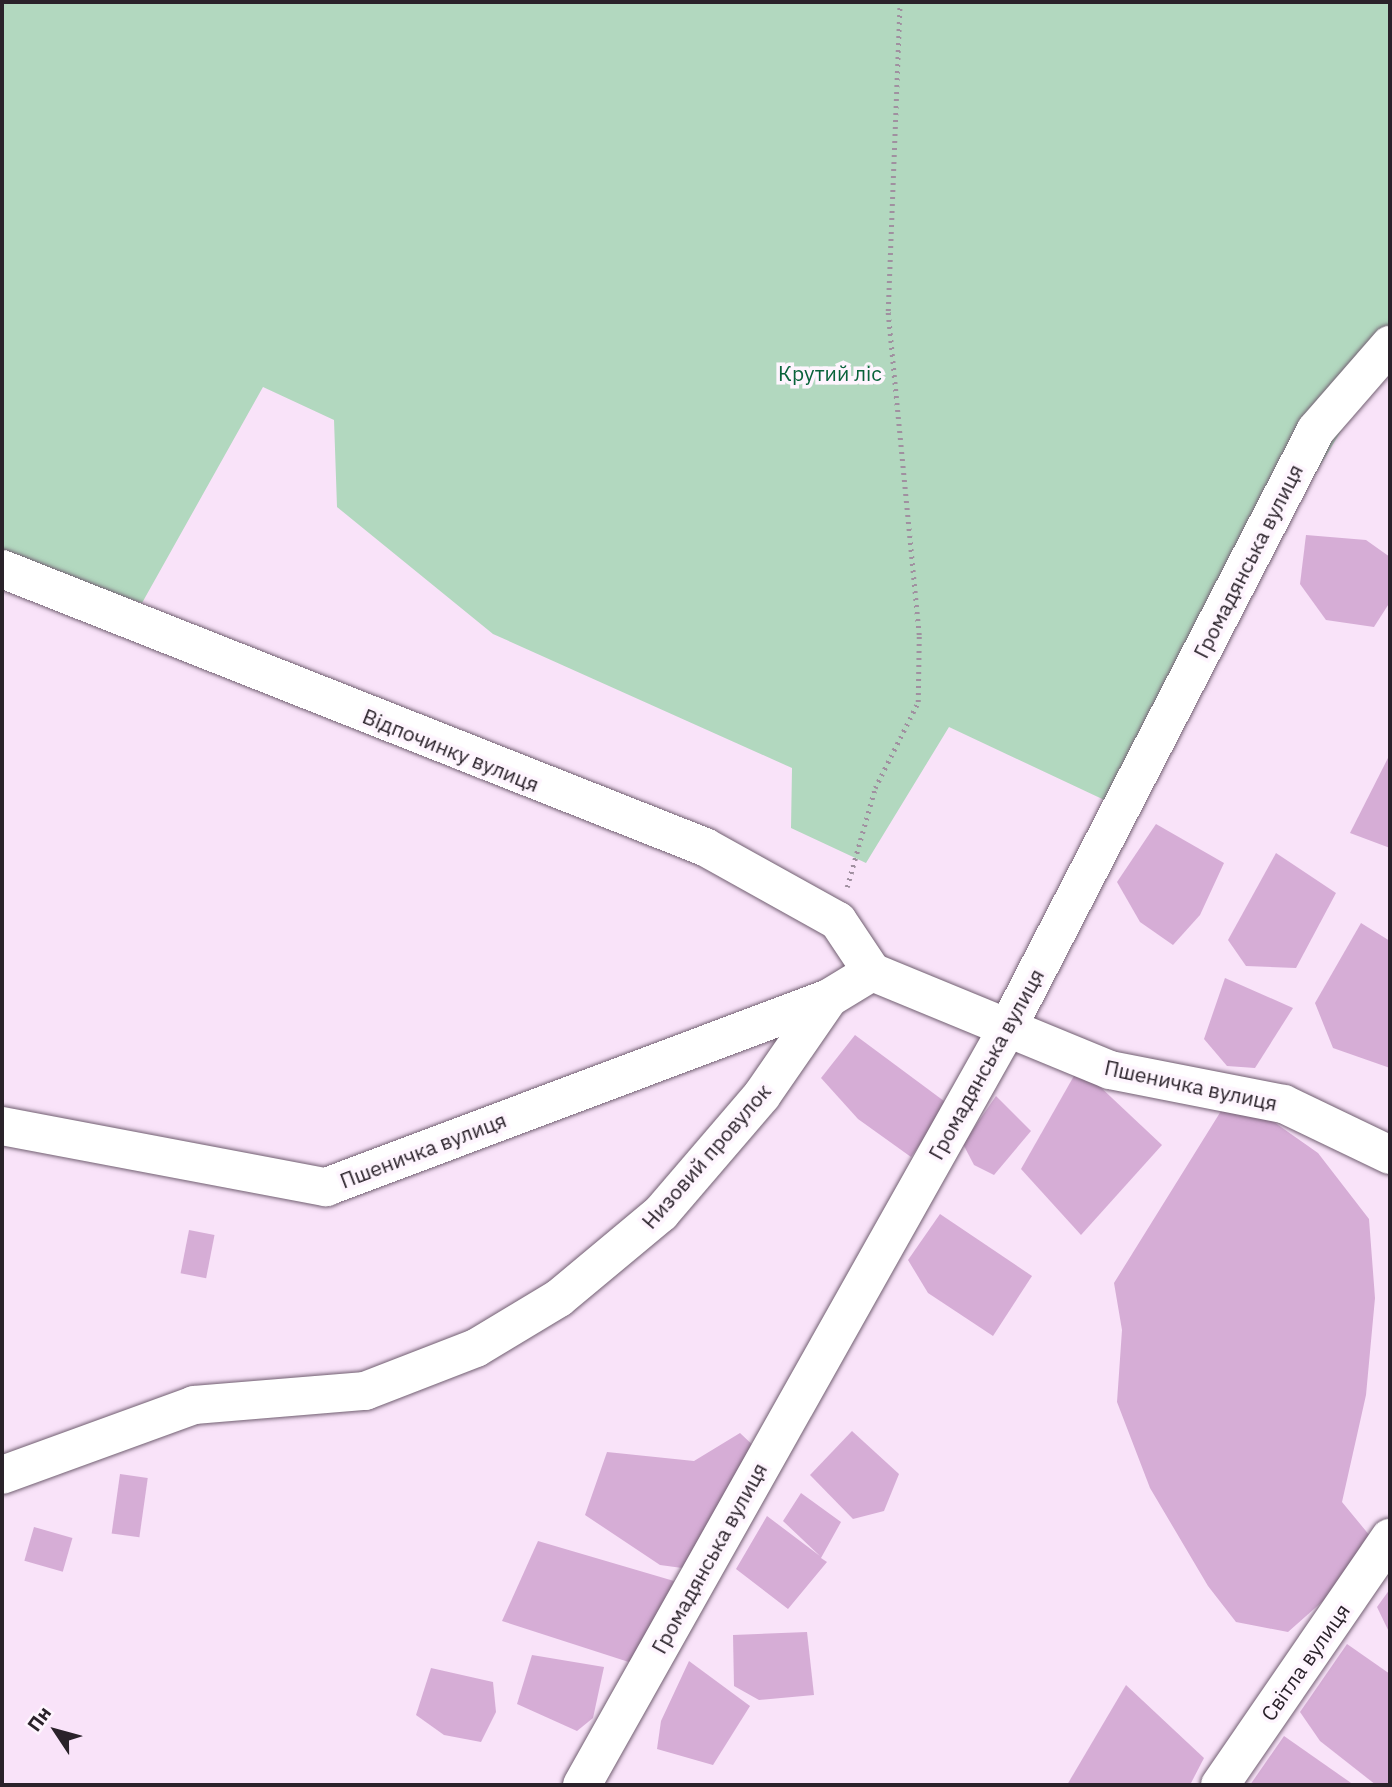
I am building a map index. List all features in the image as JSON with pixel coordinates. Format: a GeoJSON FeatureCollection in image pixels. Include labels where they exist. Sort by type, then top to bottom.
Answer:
{"type":"FeatureCollection","features":[{"type":"Feature","properties":{"kind":"street","name":"Громадянська вулиця"},"geometry":{"type":"LineString","coordinates":[[582,1785],[1007,1029],[1316,430],[1390,345]]}},
{"type":"Feature","properties":{"kind":"street","name":"Відпочинку вулиця"},"geometry":{"type":"LineString","coordinates":[[2,569],[705,847],[838,921],[872,972]]}},
{"type":"Feature","properties":{"kind":"street","name":"Пшеничка вулиця"},"geometry":{"type":"LineString","coordinates":[[872,972],[1110,1070],[1284,1104],[1390,1155]]}},
{"type":"Feature","properties":{"kind":"street","name":"Низовий провулок"},"geometry":{"type":"LineString","coordinates":[[2,1475],[194,1405],[365,1391],[476,1348],[559,1298],[661,1213],[762,1095],[829,998],[872,972]]}},
{"type":"Feature","properties":{"kind":"street","name":"Пшеничка вулиця"},"geometry":{"type":"LineString","coordinates":[[2,1126],[326,1187],[829,998]]}},
{"type":"Feature","properties":{"kind":"street","name":"Світла вулиця"},"geometry":{"type":"LineString","coordinates":[[1220,1785],[1390,1538]]}},
{"type":"Feature","properties":{"kind":"path"},"geometry":{"type":"LineString","coordinates":[[838,921],[875,788],[918,702],[919,635],[888,311],[900,2]]}},
{"type":"Feature","properties":{"kind":"green space","name":"Крутий ліс"},"geometry":{"type":"Polygon","coordinates":[[[2,2],[1390,2],[1390,350],[1115,805],[949,727],[866,863],[791,828],[792,768],[493,634],[337,507],[334,420],[263,387],[142,603],[2,556],[2,2]]]}},
{"type":"Feature","properties":{"kind":"building"},"geometry":{"type":"Polygon","coordinates":[[[1306,535],[1366,540],[1390,557],[1390,602],[1374,627],[1326,620],[1300,584],[1306,535]]]}},
{"type":"Feature","properties":{"kind":"building"},"geometry":{"type":"Polygon","coordinates":[[[1390,754],[1390,848],[1350,833],[1390,754]]]}},
{"type":"Feature","properties":{"kind":"building"},"geometry":{"type":"Polygon","coordinates":[[[1156,824],[1224,863],[1200,915],[1173,945],[1140,922],[1117,882],[1156,824]]]}},
{"type":"Feature","properties":{"kind":"building"},"geometry":{"type":"Polygon","coordinates":[[[1276,853],[1336,893],[1296,968],[1246,966],[1228,940],[1276,853]]]}},
{"type":"Feature","properties":{"kind":"building"},"geometry":{"type":"Polygon","coordinates":[[[1361,923],[1390,941],[1390,1068],[1333,1048],[1315,1003],[1361,923]]]}},
{"type":"Feature","properties":{"kind":"building"},"geometry":{"type":"Polygon","coordinates":[[[1225,978],[1293,1008],[1255,1068],[1227,1066],[1204,1039],[1225,978]]]}},
{"type":"Feature","properties":{"kind":"building"},"geometry":{"type":"Polygon","coordinates":[[[855,1035],[948,1104],[911,1157],[858,1119],[821,1078],[855,1035]]]}},
{"type":"Feature","properties":{"kind":"building"},"geometry":{"type":"Polygon","coordinates":[[[1079,1067],[1162,1145],[1081,1235],[1021,1169],[1079,1067]]]}},
{"type":"Feature","properties":{"kind":"building"},"geometry":{"type":"Polygon","coordinates":[[[996,1096],[1031,1131],[994,1175],[974,1165],[963,1144],[996,1096]]]}},
{"type":"Feature","properties":{"kind":"building"},"geometry":{"type":"Polygon","coordinates":[[[1251,1106],[1318,1153],[1369,1219],[1375,1298],[1366,1395],[1342,1502],[1375,1542],[1340,1586],[1288,1632],[1236,1622],[1208,1586],[1150,1488],[1117,1402],[1122,1330],[1114,1283],[1221,1111],[1251,1106]]]}},
{"type":"Feature","properties":{"kind":"building"},"geometry":{"type":"Polygon","coordinates":[[[940,1214],[1032,1276],[993,1336],[928,1293],[908,1260],[940,1214]]]}},
{"type":"Feature","properties":{"kind":"building"},"geometry":{"type":"Polygon","coordinates":[[[189,1230],[215,1235],[206,1278],[181,1273],[189,1230]]]}},
{"type":"Feature","properties":{"kind":"building"},"geometry":{"type":"Polygon","coordinates":[[[852,1431],[899,1474],[884,1511],[853,1519],[810,1475],[852,1431]]]}},
{"type":"Feature","properties":{"kind":"building"},"geometry":{"type":"Polygon","coordinates":[[[740,1433],[759,1451],[697,1570],[660,1565],[585,1515],[607,1452],[694,1461],[740,1433]]]}},
{"type":"Feature","properties":{"kind":"building"},"geometry":{"type":"Polygon","coordinates":[[[120,1474],[148,1478],[139,1537],[112,1533],[120,1474]]]}},
{"type":"Feature","properties":{"kind":"building"},"geometry":{"type":"Polygon","coordinates":[[[801,1493],[841,1522],[821,1558],[827,1562],[788,1609],[736,1569],[767,1516],[820,1556],[783,1521],[801,1493]]]}},
{"type":"Feature","properties":{"kind":"building"},"geometry":{"type":"Polygon","coordinates":[[[34,1527],[72,1538],[63,1572],[24,1561],[34,1527]]]}},
{"type":"Feature","properties":{"kind":"building"},"geometry":{"type":"Polygon","coordinates":[[[538,1541],[674,1581],[638,1665],[502,1621],[538,1541]]]}},
{"type":"Feature","properties":{"kind":"building"},"geometry":{"type":"Polygon","coordinates":[[[1390,1589],[1390,1634],[1377,1607],[1390,1589]]]}},
{"type":"Feature","properties":{"kind":"building"},"geometry":{"type":"Polygon","coordinates":[[[807,1632],[814,1695],[759,1700],[734,1686],[733,1635],[807,1632]]]}},
{"type":"Feature","properties":{"kind":"building"},"geometry":{"type":"Polygon","coordinates":[[[1347,1644],[1390,1674],[1390,1785],[1376,1785],[1320,1741],[1300,1712],[1347,1644]]]}},
{"type":"Feature","properties":{"kind":"building"},"geometry":{"type":"Polygon","coordinates":[[[532,1655],[604,1667],[593,1718],[577,1731],[517,1704],[532,1655]]]}},
{"type":"Feature","properties":{"kind":"building"},"geometry":{"type":"Polygon","coordinates":[[[689,1661],[750,1706],[713,1765],[657,1749],[661,1721],[689,1661]]]}},
{"type":"Feature","properties":{"kind":"building"},"geometry":{"type":"Polygon","coordinates":[[[431,1668],[493,1682],[496,1712],[481,1742],[444,1735],[416,1715],[431,1668]]]}},
{"type":"Feature","properties":{"kind":"building"},"geometry":{"type":"Polygon","coordinates":[[[1126,1685],[1204,1758],[1190,1785],[1067,1785],[1126,1685]]]}},
{"type":"Feature","properties":{"kind":"building"},"geometry":{"type":"Polygon","coordinates":[[[1284,1736],[1354,1785],[1250,1785],[1284,1736]]]}}]}
